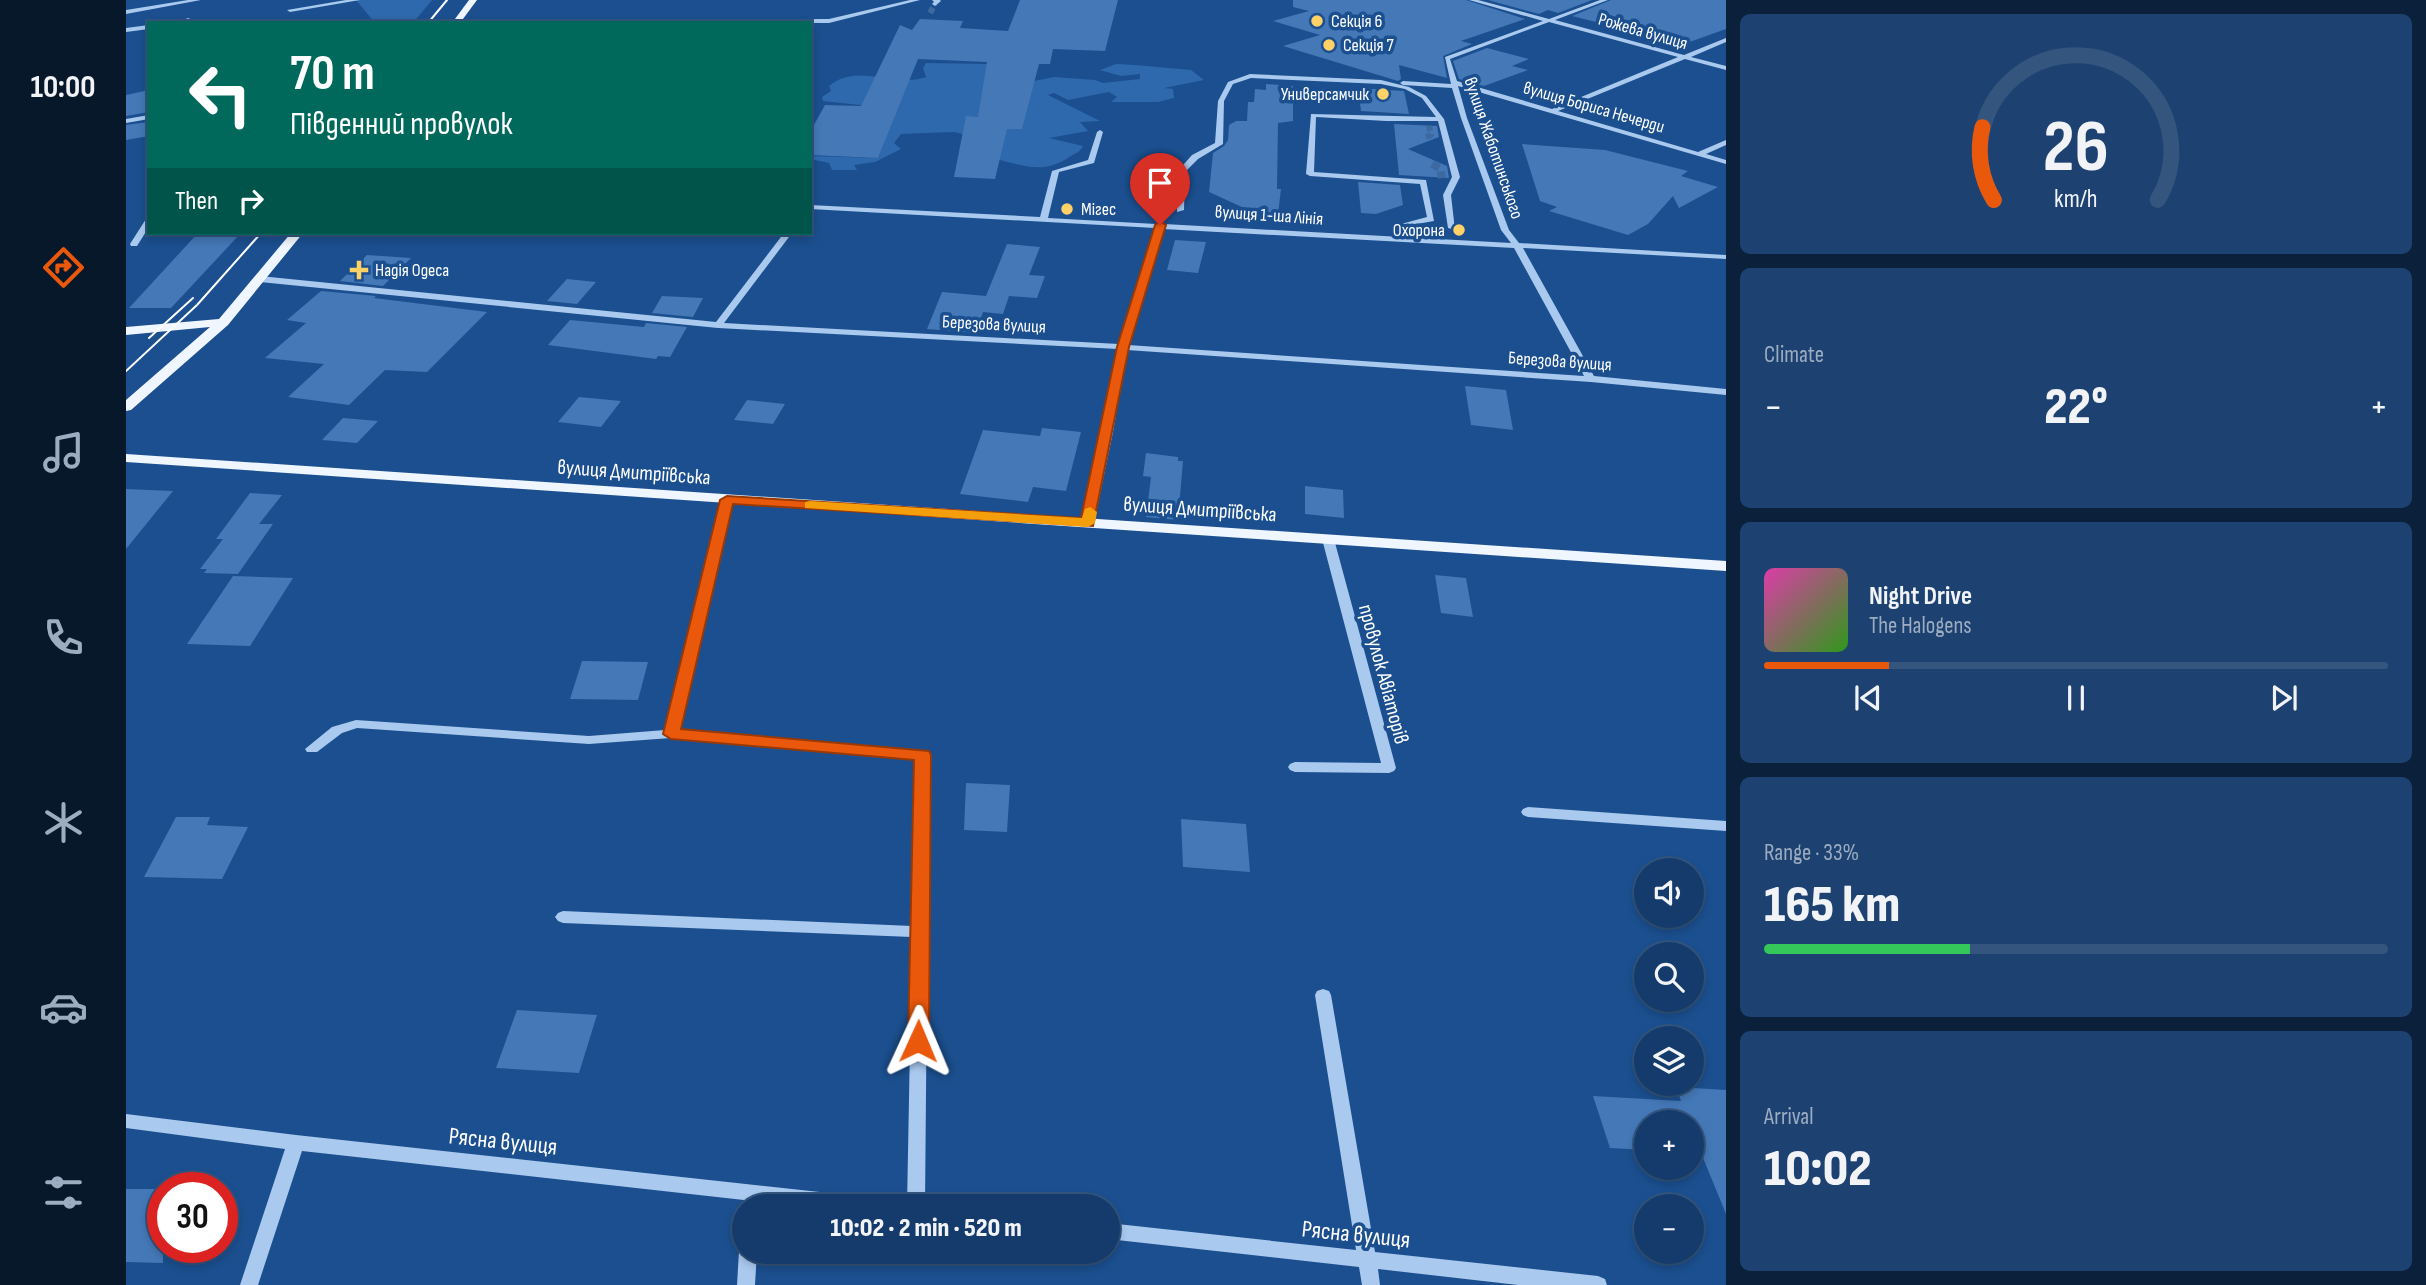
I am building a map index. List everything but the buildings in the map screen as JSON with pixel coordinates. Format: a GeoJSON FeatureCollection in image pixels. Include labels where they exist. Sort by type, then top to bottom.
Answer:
{"type":"FeatureCollection","features":[{"type":"Feature","properties":{"kind":"main road"},"geometry":{"type":"LineString","coordinates":[[457,21],[473,0]]}},
{"type":"Feature","properties":{"kind":"main road"},"geometry":{"type":"LineString","coordinates":[[126,407],[223,322],[295,235]]}},
{"type":"Feature","properties":{"kind":"main road"},"geometry":{"type":"LineString","coordinates":[[126,331],[223,322]]}},
{"type":"Feature","properties":{"kind":"main road","name":"вулиця Дмитріївська"},"geometry":{"type":"LineString","coordinates":[[126,458],[1726,566]]}},
{"type":"Feature","properties":{"kind":"street"},"geometry":{"type":"LineString","coordinates":[[126,12],[198,0]]}},
{"type":"Feature","properties":{"kind":"street"},"geometry":{"type":"LineString","coordinates":[[290,10],[357,0]]}},
{"type":"Feature","properties":{"kind":"street"},"geometry":{"type":"LineString","coordinates":[[812,21],[829,21],[917,0]]}},
{"type":"Feature","properties":{"kind":"street","name":"Рожева вулиця"},"geometry":{"type":"LineString","coordinates":[[1472,0],[1726,68]]}},
{"type":"Feature","properties":{"kind":"street","name":"вулиця Жаботинського"},"geometry":{"type":"LineString","coordinates":[[1518,247],[1504,230],[1447,58],[1605,0]]}},
{"type":"Feature","properties":{"kind":"street"},"geometry":{"type":"LineString","coordinates":[[184,21],[189,20]]}},
{"type":"Feature","properties":{"kind":"street"},"geometry":{"type":"LineString","coordinates":[[126,30],[147,27]]}},
{"type":"Feature","properties":{"kind":"street"},"geometry":{"type":"LineString","coordinates":[[1552,111],[1726,40]]}},
{"type":"Feature","properties":{"kind":"street"},"geometry":{"type":"LineString","coordinates":[[1180,210],[1181,172],[1195,157],[1219,144],[1221,102],[1230,83],[1250,76],[1272,76],[1381,82],[1487,92]]}},
{"type":"Feature","properties":{"kind":"street"},"geometry":{"type":"LineString","coordinates":[[1381,82],[1407,88],[1423,97],[1441,120],[1455,177],[1447,195],[1452,228]]}},
{"type":"Feature","properties":{"kind":"street","name":"вулиця Бориса Нечерди"},"geometry":{"type":"LineString","coordinates":[[1455,88],[1487,92],[1726,162]]}},
{"type":"Feature","properties":{"kind":"street"},"geometry":{"type":"LineString","coordinates":[[1405,225],[1432,219],[1423,182],[1310,174],[1313,115],[1441,120]]}},
{"type":"Feature","properties":{"kind":"street"},"geometry":{"type":"LineString","coordinates":[[126,121],[147,117]]}},
{"type":"Feature","properties":{"kind":"street"},"geometry":{"type":"LineString","coordinates":[[1429,126],[1441,120]]}},
{"type":"Feature","properties":{"kind":"street"},"geometry":{"type":"LineString","coordinates":[[1044,218],[1056,171],[1091,161],[1100,132]]}},
{"type":"Feature","properties":{"kind":"street"},"geometry":{"type":"LineString","coordinates":[[1699,154],[1726,142]]}},
{"type":"Feature","properties":{"kind":"street"},"geometry":{"type":"LineString","coordinates":[[1442,178],[1451,188]]}},
{"type":"Feature","properties":{"kind":"street","name":"вулиця 1-ша Лінія"},"geometry":{"type":"LineString","coordinates":[[812,207],[1726,257]]}},
{"type":"Feature","properties":{"kind":"street"},"geometry":{"type":"LineString","coordinates":[[134,244],[147,225]]}},
{"type":"Feature","properties":{"kind":"street"},"geometry":{"type":"LineString","coordinates":[[1088,523],[1123,347],[1160,225]]}},
{"type":"Feature","properties":{"kind":"street"},"geometry":{"type":"LineString","coordinates":[[718,325],[786,235]]}},
{"type":"Feature","properties":{"kind":"street"},"geometry":{"type":"LineString","coordinates":[[1518,247],[1591,379]]}},
{"type":"Feature","properties":{"kind":"street","name":"Березова вулиця"},"geometry":{"type":"LineString","coordinates":[[260,279],[718,325],[1123,347],[1591,379],[1726,392]]}},
{"type":"Feature","properties":{"kind":"street"},"geometry":{"type":"LineString","coordinates":[[671,734],[727,500]]}},
{"type":"Feature","properties":{"kind":"street","name":"провулок Авіаторів"},"geometry":{"type":"LineString","coordinates":[[1295,767],[1389,768],[1328,539]]}},
{"type":"Feature","properties":{"kind":"street"},"geometry":{"type":"LineString","coordinates":[[312,750],[337,730],[356,724],[589,740],[671,734],[922,755],[916,1194]]}},
{"type":"Feature","properties":{"kind":"street"},"geometry":{"type":"LineString","coordinates":[[1528,812],[1726,826]]}},
{"type":"Feature","properties":{"kind":"street"},"geometry":{"type":"LineString","coordinates":[[563,917],[920,932]]}},
{"type":"Feature","properties":{"kind":"street"},"geometry":{"type":"LineString","coordinates":[[1323,995],[1371,1285]]}},
{"type":"Feature","properties":{"kind":"street","name":"Рясна вулиця"},"geometry":{"type":"LineString","coordinates":[[126,1121],[732,1197]]}},
{"type":"Feature","properties":{"kind":"street"},"geometry":{"type":"LineString","coordinates":[[249,1285],[296,1143]]}},
{"type":"Feature","properties":{"kind":"street","name":"Рясна вулиця"},"geometry":{"type":"LineString","coordinates":[[1120,1232],[1598,1285]]}},
{"type":"Feature","properties":{"kind":"street"},"geometry":{"type":"LineString","coordinates":[[746,1285],[747,1264]]}},
{"type":"Feature","properties":{"kind":"shaded area"},"geometry":{"type":"Polygon","coordinates":[[[356,0],[432,0],[415,21],[373,21],[356,0]]]}},
{"type":"Feature","properties":{"kind":"shaded area"},"geometry":{"type":"Polygon","coordinates":[[[926,63],[987,64],[1029,82],[1054,77],[1103,83],[1140,79],[1140,74],[1121,76],[1100,70],[1116,64],[1191,70],[1204,80],[1164,88],[1173,89],[1174,98],[1158,102],[1111,102],[1117,97],[1109,92],[1068,100],[1054,93],[1048,95],[1100,121],[1080,122],[1088,131],[1049,138],[1083,146],[1061,162],[1043,167],[968,154],[959,149],[970,146],[970,136],[954,132],[901,134],[894,143],[901,149],[875,162],[854,165],[857,170],[832,170],[829,163],[812,159],[812,156],[878,158],[897,109],[823,101],[822,97],[831,91],[829,86],[852,76],[914,80],[926,77],[923,68],[926,63]]]}},
{"type":"Feature","properties":{"kind":"tunnel"},"geometry":{"type":"LineString","coordinates":[[930,13],[935,4]]}},
{"type":"Feature","properties":{"kind":"tunnel"},"geometry":{"type":"LineString","coordinates":[[1426,137],[1431,135],[1429,126]]}},
{"type":"Feature","properties":{"kind":"tunnel"},"geometry":{"type":"LineString","coordinates":[[1432,164],[1440,168],[1442,178]]}},
{"type":"Feature","properties":{"kind":"tram line"},"geometry":{"type":"LineString","coordinates":[[430,21],[447,0]]}},
{"type":"Feature","properties":{"kind":"tram line"},"geometry":{"type":"LineString","coordinates":[[126,371],[197,305],[259,235]]}},
{"type":"Feature","properties":{"kind":"tram line"},"geometry":{"type":"LineString","coordinates":[[149,338],[193,298]]}},
{"type":"Feature","properties":{"kind":"slow traffic"},"geometry":{"type":"LineString","coordinates":[[810,505],[1088,523],[1090,512]]}},
{"type":"Feature","properties":{"kind":"place","name":"Секція 6"},"geometry":{"type":"Point","coordinates":[1317,21]}},
{"type":"Feature","properties":{"kind":"place","name":"Секція 7"},"geometry":{"type":"Point","coordinates":[1329,45]}},
{"type":"Feature","properties":{"kind":"place","name":"Универсамчик"},"geometry":{"type":"Point","coordinates":[1383,94]}},
{"type":"Feature","properties":{"kind":"place","name":"Мігес"},"geometry":{"type":"Point","coordinates":[1067,209]}},
{"type":"Feature","properties":{"kind":"place","name":"Охорона"},"geometry":{"type":"Point","coordinates":[1459,230]}},
{"type":"Feature","properties":{"kind":"place","name":"Надія Одеса"},"geometry":{"type":"Point","coordinates":[359,270]}},
{"type":"Feature","properties":{"kind":"route"},"geometry":{"type":"LineString","coordinates":[[918,1041],[922,755],[671,734],[727,500],[1088,523],[1123,347],[1160,225]]}}]}
